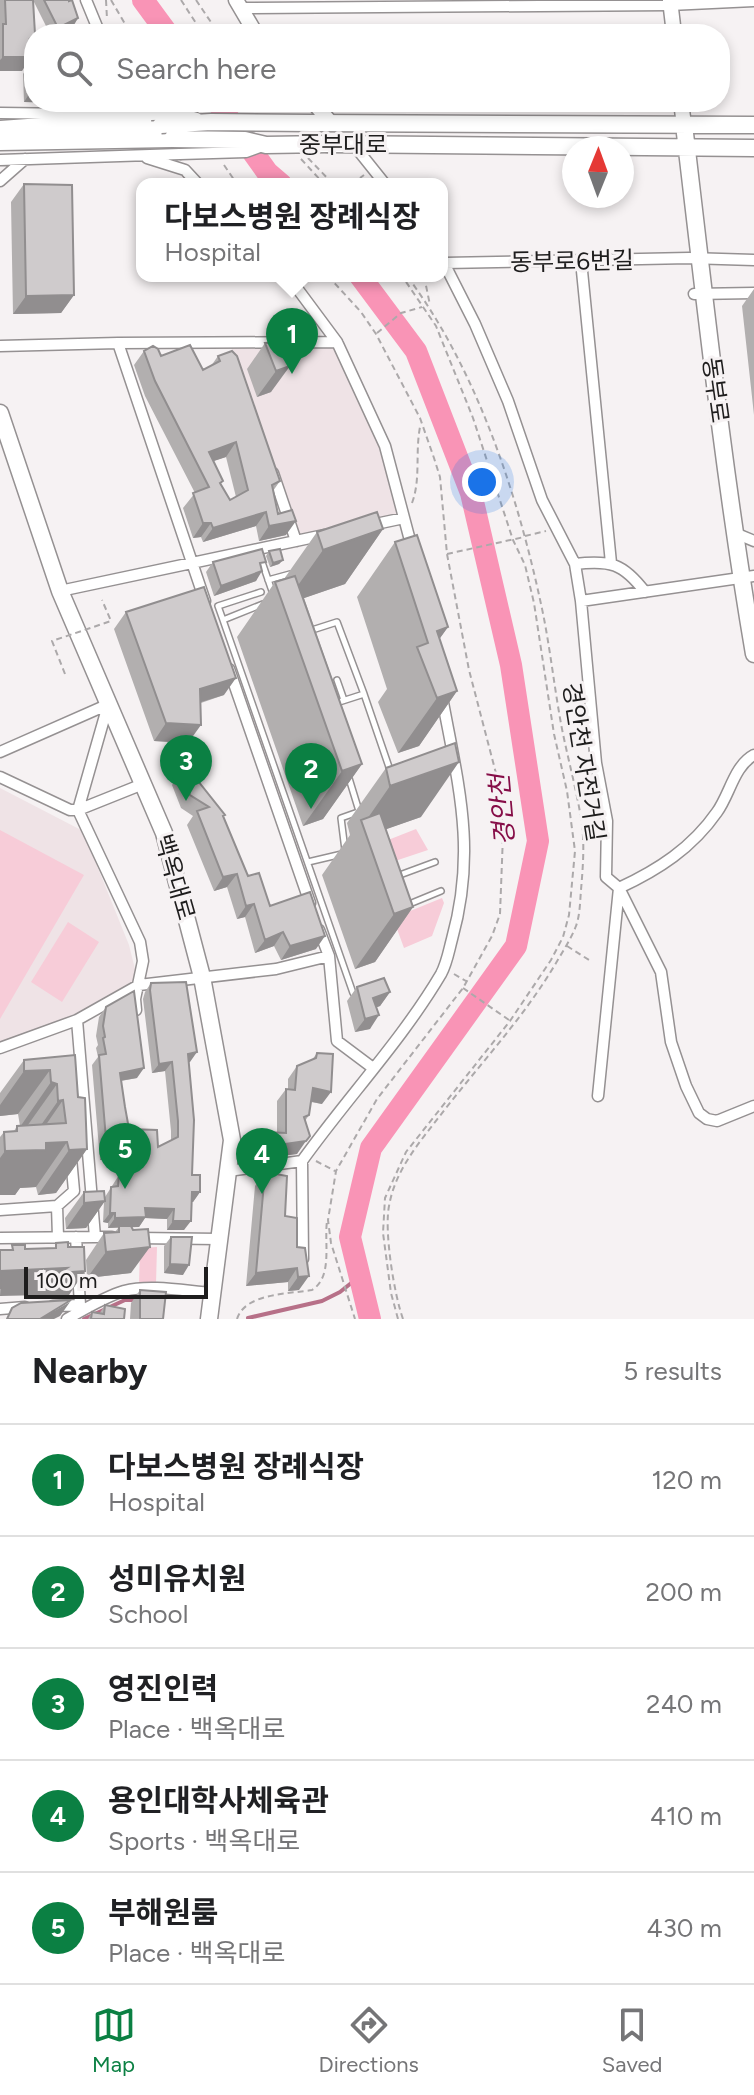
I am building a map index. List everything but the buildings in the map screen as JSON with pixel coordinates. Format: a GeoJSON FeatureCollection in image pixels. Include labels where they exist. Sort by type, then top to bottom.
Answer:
{"type":"FeatureCollection","features":[{"type":"Feature","properties":{"kind":"main road"},"geometry":{"type":"LineString","coordinates":[[670,3],[673,24]]}},
{"type":"Feature","properties":{"kind":"main road"},"geometry":{"type":"LineString","coordinates":[[239,4],[250,24]]}},
{"type":"Feature","properties":{"kind":"main road"},"geometry":{"type":"LineString","coordinates":[[322,112],[331,123]]}},
{"type":"Feature","properties":{"kind":"main road"},"geometry":{"type":"LineString","coordinates":[[682,112],[684,125]]}},
{"type":"Feature","properties":{"kind":"main road","name":"중부대로"},"geometry":{"type":"LineString","coordinates":[[166,133],[211,122],[754,125]]}},
{"type":"Feature","properties":{"kind":"main road","name":"동부로"},"geometry":{"type":"LineString","coordinates":[[684,125],[699,258],[699,294],[735,533],[748,576],[754,654]]}},
{"type":"Feature","properties":{"kind":"main road","name":"중부대로"},"geometry":{"type":"LineString","coordinates":[[0,129],[42,133],[166,133],[245,140],[266,145],[754,148]]}},
{"type":"Feature","properties":{"kind":"main road","name":"중부대로"},"geometry":{"type":"LineString","coordinates":[[0,142],[42,133]]}},
{"type":"Feature","properties":{"kind":"main road","name":"백옥대로"},"geometry":{"type":"LineString","coordinates":[[1,422],[60,591],[164,833],[202,977],[232,1140],[209,1319]]}},
{"type":"Feature","properties":{"kind":"street"},"geometry":{"type":"LineString","coordinates":[[86,0],[96,24]]}},
{"type":"Feature","properties":{"kind":"street"},"geometry":{"type":"LineString","coordinates":[[239,4],[754,1]]}},
{"type":"Feature","properties":{"kind":"street"},"geometry":{"type":"LineString","coordinates":[[4,112],[131,114],[166,133],[138,155]]}},
{"type":"Feature","properties":{"kind":"street"},"geometry":{"type":"LineString","coordinates":[[353,144],[380,178]]}},
{"type":"Feature","properties":{"kind":"street"},"geometry":{"type":"LineString","coordinates":[[0,160],[138,155],[185,170],[192,178]]}},
{"type":"Feature","properties":{"kind":"street"},"geometry":{"type":"LineString","coordinates":[[0,181],[25,159]]}},
{"type":"Feature","properties":{"kind":"street","name":"동부로6번길"},"geometry":{"type":"LineString","coordinates":[[448,261],[754,260]]}},
{"type":"Feature","properties":{"kind":"street"},"geometry":{"type":"LineString","coordinates":[[581,261],[611,563]]}},
{"type":"Feature","properties":{"kind":"street"},"geometry":{"type":"LineString","coordinates":[[448,270],[508,401],[542,500],[575,564],[596,763],[607,821],[606,877],[619,888],[661,972],[671,1042],[699,1113],[717,1121],[754,1106]]}},
{"type":"Feature","properties":{"kind":"street"},"geometry":{"type":"LineString","coordinates":[[292,282],[337,342],[385,446],[415,560]]}},
{"type":"Feature","properties":{"kind":"street"},"geometry":{"type":"LineString","coordinates":[[699,294],[754,293]]}},
{"type":"Feature","properties":{"kind":"street"},"geometry":{"type":"LineString","coordinates":[[229,342],[234,356]]}},
{"type":"Feature","properties":{"kind":"street"},"geometry":{"type":"LineString","coordinates":[[0,346],[337,342]]}},
{"type":"Feature","properties":{"kind":"street"},"geometry":{"type":"LineString","coordinates":[[118,343],[329,956],[337,1041],[373,1068]]}},
{"type":"Feature","properties":{"kind":"street"},"geometry":{"type":"LineString","coordinates":[[267,456],[296,541]]}},
{"type":"Feature","properties":{"kind":"street"},"geometry":{"type":"LineString","coordinates":[[364,527],[404,518]]}},
{"type":"Feature","properties":{"kind":"street"},"geometry":{"type":"LineString","coordinates":[[60,591],[338,532]]}},
{"type":"Feature","properties":{"kind":"street"},"geometry":{"type":"LineString","coordinates":[[735,533],[754,541]]}},
{"type":"Feature","properties":{"kind":"street"},"geometry":{"type":"LineString","coordinates":[[575,564],[611,563],[630,573],[645,592]]}},
{"type":"Feature","properties":{"kind":"street"},"geometry":{"type":"LineString","coordinates":[[581,601],[748,576]]}},
{"type":"Feature","properties":{"kind":"street"},"geometry":{"type":"LineString","coordinates":[[303,1267],[304,1159],[325,1127],[395,1040],[444,967],[461,908],[465,858],[462,800],[441,688]]}},
{"type":"Feature","properties":{"kind":"street"},"geometry":{"type":"LineString","coordinates":[[0,752],[109,704]]}},
{"type":"Feature","properties":{"kind":"street"},"geometry":{"type":"LineString","coordinates":[[109,704],[78,810],[140,942],[143,961],[135,999],[138,1029]]}},
{"type":"Feature","properties":{"kind":"street"},"geometry":{"type":"LineString","coordinates":[[619,888],[651,873],[681,853],[717,812],[745,760],[754,755]]}},
{"type":"Feature","properties":{"kind":"street"},"geometry":{"type":"LineString","coordinates":[[0,777],[70,810],[78,810],[143,784]]}},
{"type":"Feature","properties":{"kind":"street"},"geometry":{"type":"LineString","coordinates":[[598,1096],[619,888]]}},
{"type":"Feature","properties":{"kind":"street"},"geometry":{"type":"LineString","coordinates":[[0,1048],[77,1020],[139,985],[276,969],[329,956]]}},
{"type":"Feature","properties":{"kind":"street"},"geometry":{"type":"LineString","coordinates":[[77,1020],[76,1062],[95,1237]]}},
{"type":"Feature","properties":{"kind":"street"},"geometry":{"type":"LineString","coordinates":[[0,1210],[57,1206],[74,1191],[70,1145]]}},
{"type":"Feature","properties":{"kind":"street"},"geometry":{"type":"LineString","coordinates":[[228,1171],[304,1159]]}},
{"type":"Feature","properties":{"kind":"street"},"geometry":{"type":"LineString","coordinates":[[57,1206],[58,1237]]}},
{"type":"Feature","properties":{"kind":"street"},"geometry":{"type":"LineString","coordinates":[[48,1306],[80,1305],[76,1237]]}},
{"type":"Feature","properties":{"kind":"street"},"geometry":{"type":"LineString","coordinates":[[0,1238],[219,1239]]}},
{"type":"Feature","properties":{"kind":"street"},"geometry":{"type":"LineString","coordinates":[[62,1260],[78,1259]]}},
{"type":"Feature","properties":{"kind":"street"},"geometry":{"type":"LineString","coordinates":[[67,1319],[125,1291],[154,1289],[212,1293]]}},
{"type":"Feature","properties":{"kind":"street"},"geometry":{"type":"LineString","coordinates":[[0,1309],[32,1307]]}},
{"type":"Feature","properties":{"kind":"lane"},"geometry":{"type":"LineString","coordinates":[[223,620],[275,600],[258,550]]}},
{"type":"Feature","properties":{"kind":"lane"},"geometry":{"type":"LineString","coordinates":[[268,580],[297,572]]}},
{"type":"Feature","properties":{"kind":"lane"},"geometry":{"type":"LineString","coordinates":[[261,592],[218,606],[353,993]]}},
{"type":"Feature","properties":{"kind":"lane"},"geometry":{"type":"LineString","coordinates":[[303,633],[337,622],[390,772]]}},
{"type":"Feature","properties":{"kind":"lane"},"geometry":{"type":"LineString","coordinates":[[337,680],[344,700]]}},
{"type":"Feature","properties":{"kind":"lane"},"geometry":{"type":"LineString","coordinates":[[327,706],[364,694]]}},
{"type":"Feature","properties":{"kind":"lane"},"geometry":{"type":"LineString","coordinates":[[347,772],[358,811]]}},
{"type":"Feature","properties":{"kind":"lane"},"geometry":{"type":"LineString","coordinates":[[345,853],[341,818],[368,808]]}},
{"type":"Feature","properties":{"kind":"lane"},"geometry":{"type":"LineString","coordinates":[[308,862],[345,853],[355,858]]}},
{"type":"Feature","properties":{"kind":"lane"},"geometry":{"type":"LineString","coordinates":[[396,876],[435,862]]}},
{"type":"Feature","properties":{"kind":"lane"},"geometry":{"type":"LineString","coordinates":[[404,906],[441,891]]}},
{"type":"Feature","properties":{"kind":"path"},"geometry":{"type":"LineString","coordinates":[[106,0],[107,21]]}},
{"type":"Feature","properties":{"kind":"path"},"geometry":{"type":"LineString","coordinates":[[111,0],[125,24]]}},
{"type":"Feature","properties":{"kind":"path"},"geometry":{"type":"LineString","coordinates":[[181,0],[197,24]]}},
{"type":"Feature","properties":{"kind":"path"},"geometry":{"type":"LineString","coordinates":[[196,0],[212,24]]}},
{"type":"Feature","properties":{"kind":"path"},"geometry":{"type":"LineString","coordinates":[[360,178],[373,168]]}},
{"type":"Feature","properties":{"kind":"path"},"geometry":{"type":"LineString","coordinates":[[237,1319],[243,1307],[255,1301],[312,1290],[319,1285],[325,1269],[325,1230],[336,1171],[377,1099],[463,988],[492,936],[500,914],[503,835],[498,781],[469,670],[447,554],[440,477],[420,418],[376,334],[334,282]]}},
{"type":"Feature","properties":{"kind":"path"},"geometry":{"type":"LineString","coordinates":[[400,1319],[391,1293],[383,1233],[385,1198],[406,1152],[510,1021],[563,937],[574,879],[575,851],[567,791],[525,565],[513,540],[473,418],[436,326],[406,282]]}},
{"type":"Feature","properties":{"kind":"path","name":"경안천 자전거길"},"geometry":{"type":"LineString","coordinates":[[400,1319],[388,1221],[389,1206],[400,1172],[461,1088],[515,1023],[566,945],[580,911],[584,857],[581,819],[541,603],[524,537],[487,423],[456,352],[431,306],[412,282]]}},
{"type":"Feature","properties":{"kind":"path"},"geometry":{"type":"LineString","coordinates":[[425,282],[431,306]]}},
{"type":"Feature","properties":{"kind":"path"},"geometry":{"type":"LineString","coordinates":[[376,334],[401,313],[423,307]]}},
{"type":"Feature","properties":{"kind":"path"},"geometry":{"type":"LineString","coordinates":[[404,518],[418,486],[416,446],[421,425]]}},
{"type":"Feature","properties":{"kind":"path"},"geometry":{"type":"LineString","coordinates":[[447,554],[557,529]]}},
{"type":"Feature","properties":{"kind":"path"},"geometry":{"type":"LineString","coordinates":[[65,674],[52,641],[111,621],[102,600]]}},
{"type":"Feature","properties":{"kind":"path"},"geometry":{"type":"LineString","coordinates":[[566,945],[589,960]]}},
{"type":"Feature","properties":{"kind":"path"},"geometry":{"type":"LineString","coordinates":[[444,967],[467,981]]}},
{"type":"Feature","properties":{"kind":"path"},"geometry":{"type":"LineString","coordinates":[[463,988],[510,1021]]}},
{"type":"Feature","properties":{"kind":"path"},"geometry":{"type":"LineString","coordinates":[[304,1159],[336,1171]]}},
{"type":"Feature","properties":{"kind":"path"},"geometry":{"type":"LineString","coordinates":[[329,1200],[331,1243],[355,1319]]}},
{"type":"Feature","properties":{"kind":"shaded area"},"geometry":{"type":"Polygon","coordinates":[[[229,342],[337,342],[385,446],[404,518],[296,541],[229,342]]]}},
{"type":"Feature","properties":{"kind":"shaded area"},"geometry":{"type":"Polygon","coordinates":[[[0,788],[83,831],[129,945],[139,985],[77,1020],[0,1048],[0,788]]]}},
{"type":"Feature","properties":{"kind":"shaded area"},"geometry":{"type":"Polygon","coordinates":[[[416,829],[428,850],[389,863],[383,842],[416,829]]]}},
{"type":"Feature","properties":{"kind":"shaded area"},"geometry":{"type":"Polygon","coordinates":[[[0,830],[84,875],[0,1019],[0,830]]]}},
{"type":"Feature","properties":{"kind":"shaded area"},"geometry":{"type":"Polygon","coordinates":[[[442,898],[444,903],[432,936],[404,948],[393,918],[442,898]]]}},
{"type":"Feature","properties":{"kind":"shaded area"},"geometry":{"type":"Polygon","coordinates":[[[68,922],[99,942],[62,1002],[31,982],[68,922]]]}},
{"type":"Feature","properties":{"kind":"shaded area"},"geometry":{"type":"Polygon","coordinates":[[[157,1247],[156,1284],[139,1284],[140,1248],[157,1247]]]}},
{"type":"Feature","properties":{"kind":"waterway","name":"경안천"},"geometry":{"type":"LineString","coordinates":[[143,0],[161,24]]}},
{"type":"Feature","properties":{"kind":"waterway","name":"경안천"},"geometry":{"type":"LineString","coordinates":[[224,112],[274,178]]}},
{"type":"Feature","properties":{"kind":"waterway","name":"경안천"},"geometry":{"type":"LineString","coordinates":[[364,282],[416,351],[471,493],[511,665],[538,841],[516,946],[371,1148],[350,1237],[370,1319]]}},
{"type":"Feature","properties":{"kind":"waterway"},"geometry":{"type":"LineString","coordinates":[[248,1318],[322,1301],[360,1276]]}},
{"type":"Feature","properties":{"kind":"waterway"},"geometry":{"type":"LineString","coordinates":[[84,1319],[125,1300],[138,1300]]}},
{"type":"Feature","properties":{"kind":"place","name":"다보스병원 장례식장"},"geometry":{"type":"Point","coordinates":[292,374]}},
{"type":"Feature","properties":{"kind":"place","name":"영진인력"},"geometry":{"type":"Point","coordinates":[186,801]}},
{"type":"Feature","properties":{"kind":"place","name":"성미유치원"},"geometry":{"type":"Point","coordinates":[311,809]}},
{"type":"Feature","properties":{"kind":"place","name":"부해원룸"},"geometry":{"type":"Point","coordinates":[125,1189]}},
{"type":"Feature","properties":{"kind":"place","name":"용인대학사체육관"},"geometry":{"type":"Point","coordinates":[262,1194]}}]}
